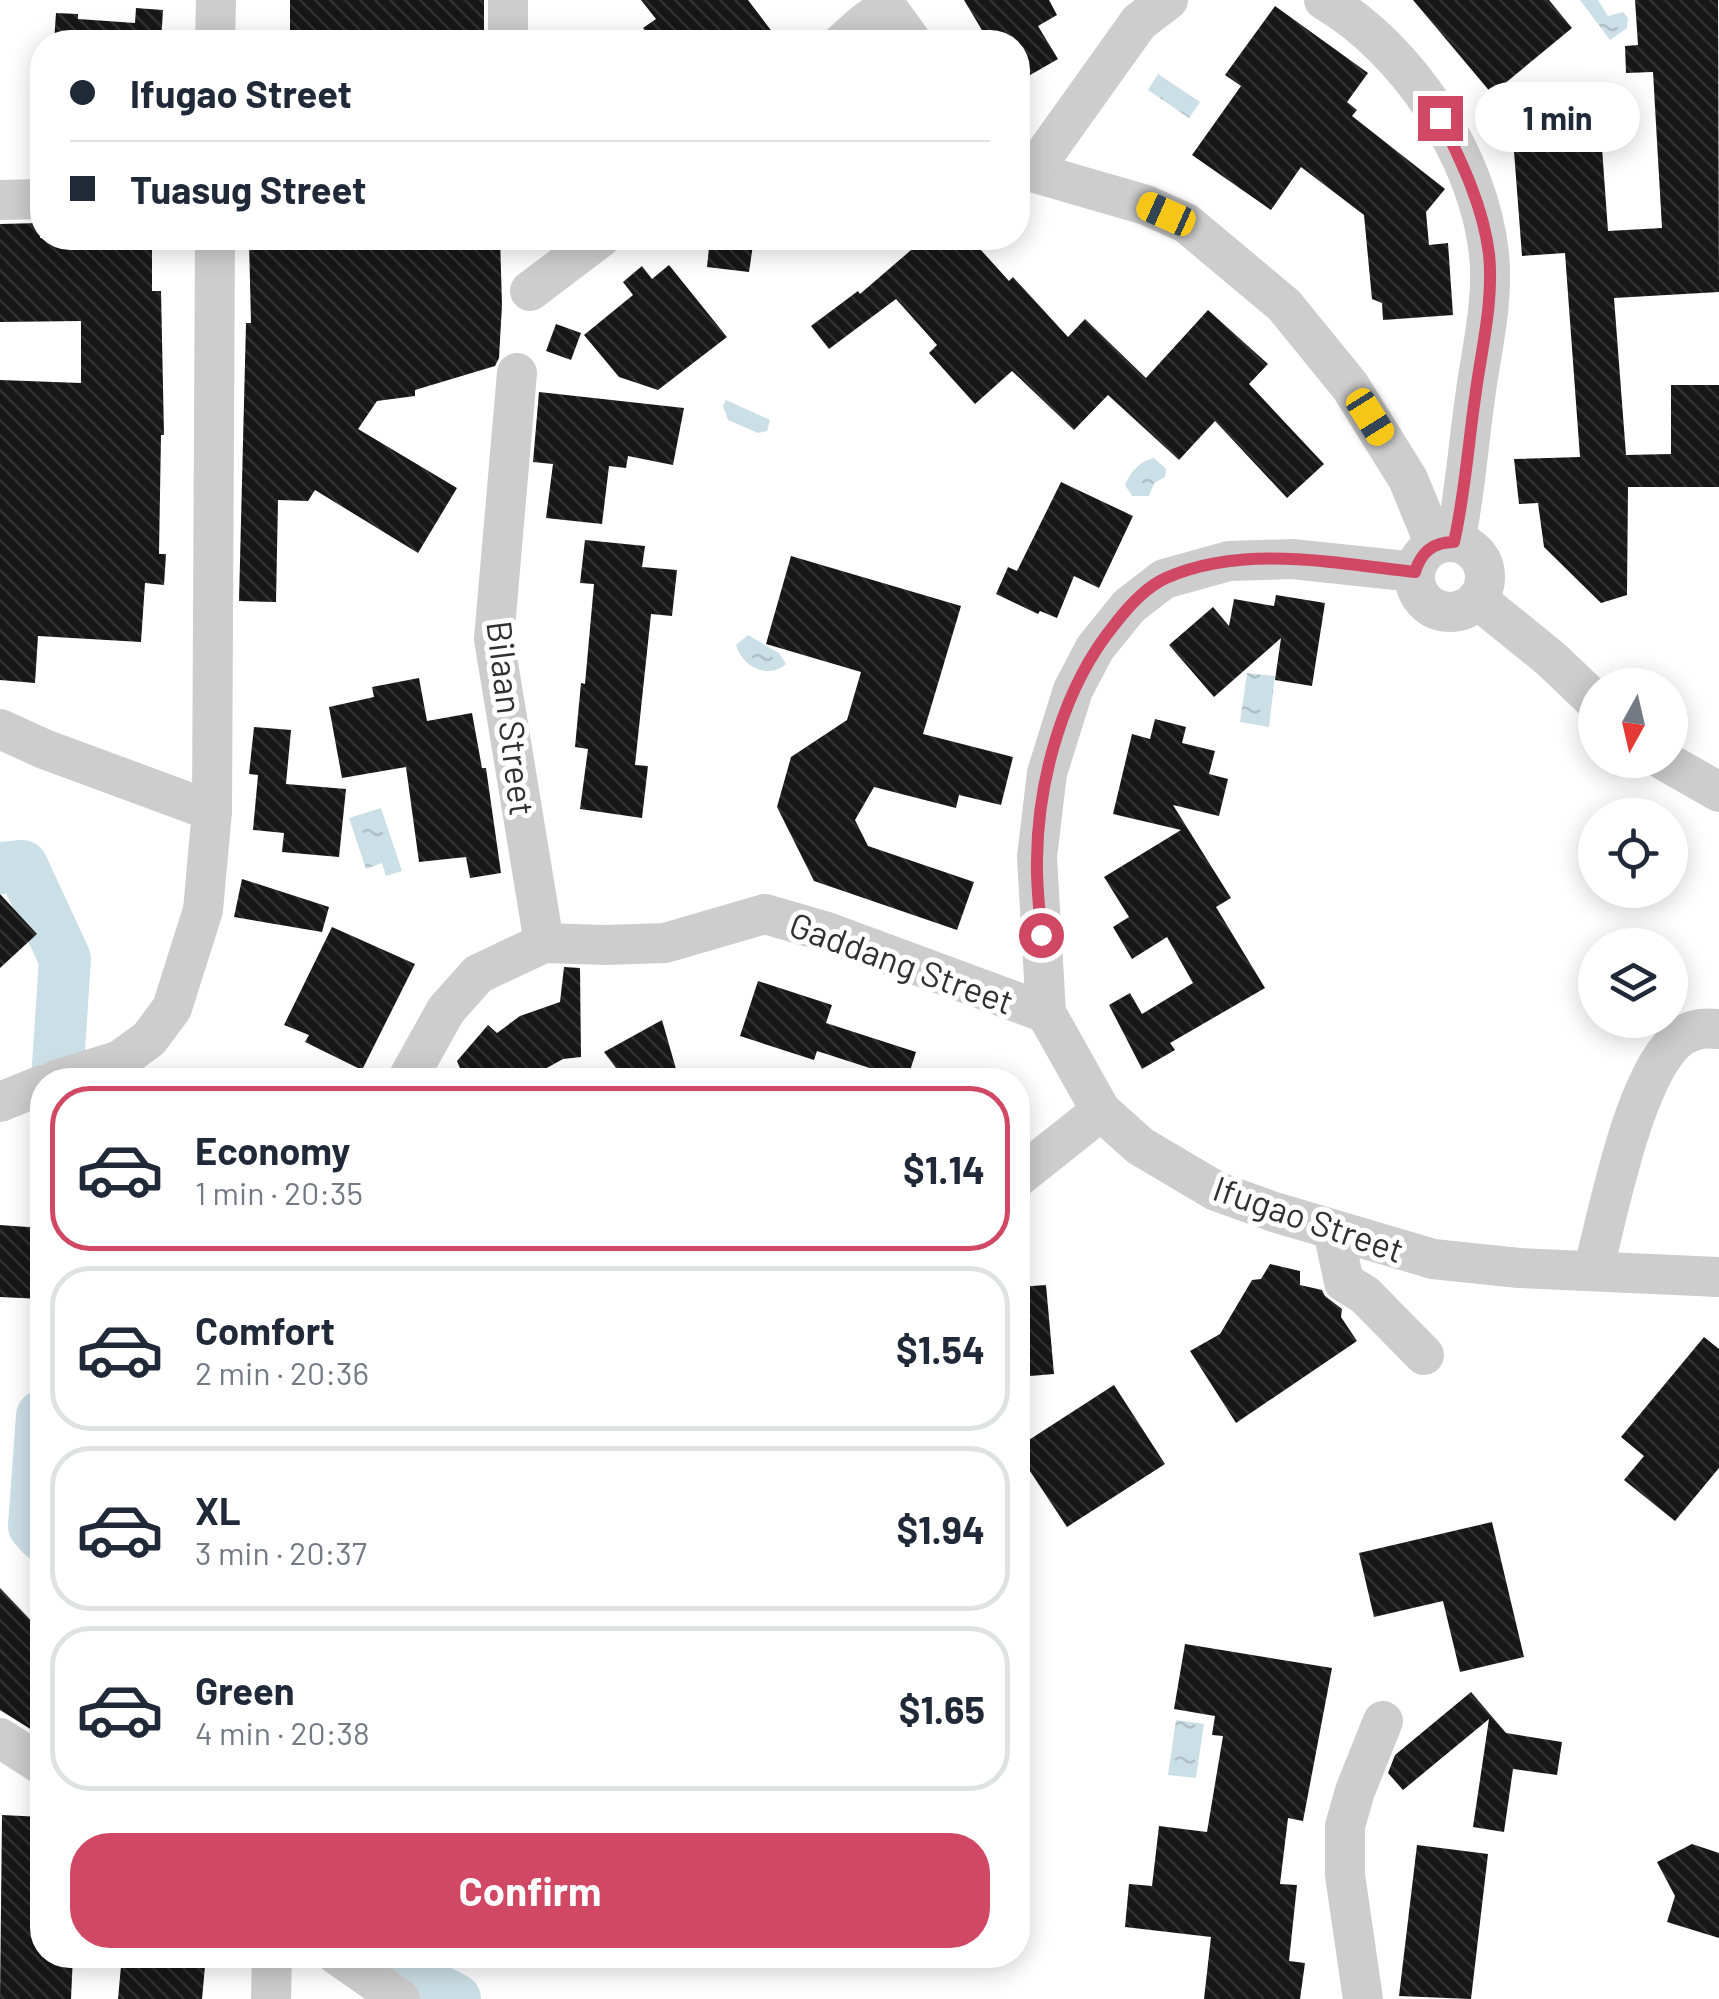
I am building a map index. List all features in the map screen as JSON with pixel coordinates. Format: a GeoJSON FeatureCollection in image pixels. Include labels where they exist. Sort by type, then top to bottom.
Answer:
{"type":"FeatureCollection","features":[{"type":"Feature","properties":{"kind":"street"},"geometry":{"type":"LineString","coordinates":[[216,0],[216,30]]}},
{"type":"Feature","properties":{"kind":"street"},"geometry":{"type":"LineString","coordinates":[[508,0],[508,30]]}},
{"type":"Feature","properties":{"kind":"street"},"geometry":{"type":"LineString","coordinates":[[1030,160],[1139,22],[1168,0]]}},
{"type":"Feature","properties":{"kind":"street"},"geometry":{"type":"LineString","coordinates":[[1324,0],[1355,18],[1404,67],[1440,118],[1472,186],[1489,252],[1490,301],[1474,401],[1466,491],[1435,553],[1420,594],[1436,609],[1458,611],[1478,600],[1484,590],[1485,569],[1474,550],[1435,553]]}},
{"type":"Feature","properties":{"kind":"street"},"geometry":{"type":"LineString","coordinates":[[858,30],[878,14],[892,13],[904,30]]}},
{"type":"Feature","properties":{"kind":"street"},"geometry":{"type":"LineString","coordinates":[[1030,168],[1186,222],[1284,305],[1350,386],[1408,480],[1435,553]]}},
{"type":"Feature","properties":{"kind":"street"},"geometry":{"type":"LineString","coordinates":[[0,200],[30,200]]}},
{"type":"Feature","properties":{"kind":"street"},"geometry":{"type":"LineString","coordinates":[[94,1068],[120,1060],[149,1039],[172,1008],[203,910],[212,811],[216,250]]}},
{"type":"Feature","properties":{"kind":"street"},"geometry":{"type":"LineString","coordinates":[[530,291],[584,250]]}},
{"type":"Feature","properties":{"kind":"street","name":"Bilaan Street"},"geometry":{"type":"LineString","coordinates":[[516,373],[494,639],[544,943]]}},
{"type":"Feature","properties":{"kind":"street","name":"Ifugao Street"},"geometry":{"type":"LineString","coordinates":[[1435,553],[1229,561],[1164,578],[1129,606],[1095,648],[1073,690],[1047,773],[1036,857],[1046,1013],[1101,1111],[1140,1146],[1216,1191],[1433,1260],[1719,1277]]}},
{"type":"Feature","properties":{"kind":"street"},"geometry":{"type":"LineString","coordinates":[[1478,600],[1578,685]]}},
{"type":"Feature","properties":{"kind":"street"},"geometry":{"type":"LineString","coordinates":[[0,729],[44,750],[212,811]]}},
{"type":"Feature","properties":{"kind":"street"},"geometry":{"type":"LineString","coordinates":[[1688,774],[1719,792]]}},
{"type":"Feature","properties":{"kind":"street","name":"Gaddang Street"},"geometry":{"type":"LineString","coordinates":[[413,1068],[446,1010],[478,974],[544,943],[666,943],[765,914],[827,932],[1046,1013]]}},
{"type":"Feature","properties":{"kind":"street"},"geometry":{"type":"LineString","coordinates":[[1593,1272],[1638,1107],[1652,1076],[1680,1038],[1700,1028],[1719,1029]]}},
{"type":"Feature","properties":{"kind":"street"},"geometry":{"type":"LineString","coordinates":[[0,1102],[30,1089]]}},
{"type":"Feature","properties":{"kind":"street"},"geometry":{"type":"LineString","coordinates":[[1030,1167],[1101,1111]]}},
{"type":"Feature","properties":{"kind":"street"},"geometry":{"type":"LineString","coordinates":[[1333,1230],[1344,1282],[1364,1295],[1424,1355]]}},
{"type":"Feature","properties":{"kind":"street"},"geometry":{"type":"LineString","coordinates":[[1363,1999],[1345,1875],[1345,1826],[1354,1791],[1383,1721]]}},
{"type":"Feature","properties":{"kind":"street"},"geometry":{"type":"LineString","coordinates":[[0,1738],[30,1757]]}},
{"type":"Feature","properties":{"kind":"street"},"geometry":{"type":"LineString","coordinates":[[271,1999],[272,1968]]}},
{"type":"Feature","properties":{"kind":"street"},"geometry":{"type":"LineString","coordinates":[[355,1968],[400,1999]]}},
{"type":"Feature","properties":{"kind":"water"},"geometry":{"type":"Polygon","coordinates":[[[1580,0],[1598,0],[1608,16],[1623,12],[1628,18],[1627,28],[1610,40],[1580,0]]]}},
{"type":"Feature","properties":{"kind":"water"},"geometry":{"type":"Polygon","coordinates":[[[1158,74],[1200,102],[1189,118],[1148,90],[1158,74]]]}},
{"type":"Feature","properties":{"kind":"water"},"geometry":{"type":"Polygon","coordinates":[[[726,400],[770,420],[767,431],[758,433],[728,420],[723,406],[726,400]]]}},
{"type":"Feature","properties":{"kind":"water"},"geometry":{"type":"Polygon","coordinates":[[[1154,458],[1166,469],[1165,477],[1154,483],[1149,496],[1132,496],[1125,485],[1127,480],[1140,464],[1154,458]]]}},
{"type":"Feature","properties":{"kind":"water"},"geometry":{"type":"Polygon","coordinates":[[[748,635],[779,653],[786,664],[771,671],[750,665],[736,645],[748,635]]]}},
{"type":"Feature","properties":{"kind":"water"},"geometry":{"type":"Polygon","coordinates":[[[1247,673],[1275,676],[1269,727],[1240,722],[1247,673]]]}},
{"type":"Feature","properties":{"kind":"water"},"geometry":{"type":"Polygon","coordinates":[[[381,808],[402,871],[386,876],[382,863],[366,869],[349,818],[381,808]]]}},
{"type":"Feature","properties":{"kind":"water"},"geometry":{"type":"Polygon","coordinates":[[[1176,1720],[1204,1724],[1196,1778],[1168,1775],[1176,1720]]]}},
{"type":"Feature","properties":{"kind":"building"},"geometry":{"type":"Polygon","coordinates":[[[290,0],[484,0],[484,30],[290,30],[290,0]]]}},
{"type":"Feature","properties":{"kind":"building"},"geometry":{"type":"Polygon","coordinates":[[[641,0],[748,0],[771,30],[645,30],[656,19],[641,0]]]}},
{"type":"Feature","properties":{"kind":"building"},"geometry":{"type":"Polygon","coordinates":[[[964,0],[1049,0],[1057,15],[1038,26],[1058,59],[1030,75],[1030,30],[982,30],[964,0]]]}},
{"type":"Feature","properties":{"kind":"building"},"geometry":{"type":"Polygon","coordinates":[[[1413,0],[1549,0],[1572,28],[1492,94],[1413,0]]]}},
{"type":"Feature","properties":{"kind":"building"},"geometry":{"type":"Polygon","coordinates":[[[1635,0],[1718,0],[1719,292],[1614,298],[1626,455],[1671,454],[1671,385],[1719,385],[1719,487],[1628,487],[1627,595],[1601,603],[1544,547],[1538,503],[1519,504],[1514,459],[1580,457],[1565,253],[1522,256],[1510,99],[1598,93],[1608,231],[1662,228],[1653,72],[1626,73],[1625,46],[1638,45],[1635,0]]]}},
{"type":"Feature","properties":{"kind":"building"},"geometry":{"type":"Polygon","coordinates":[[[1275,6],[1368,73],[1347,102],[1357,110],[1352,116],[1445,189],[1426,212],[1429,245],[1448,243],[1453,315],[1383,320],[1382,303],[1372,299],[1364,215],[1301,167],[1271,210],[1192,155],[1241,86],[1225,75],[1275,6]]]}},
{"type":"Feature","properties":{"kind":"building"},"geometry":{"type":"Polygon","coordinates":[[[136,8],[163,10],[162,30],[55,30],[56,13],[78,14],[78,19],[135,23],[136,8]]]}},
{"type":"Feature","properties":{"kind":"building"},"geometry":{"type":"Polygon","coordinates":[[[30,223],[30,250],[152,250],[152,291],[161,291],[164,435],[159,554],[166,554],[164,585],[145,583],[141,642],[38,636],[35,683],[0,680],[0,380],[81,383],[81,321],[0,322],[0,224],[30,223]]]}},
{"type":"Feature","properties":{"kind":"building"},"geometry":{"type":"Polygon","coordinates":[[[249,250],[500,250],[502,305],[499,358],[495,366],[415,390],[415,396],[377,401],[358,429],[457,488],[418,553],[315,490],[308,501],[278,500],[276,602],[239,601],[246,323],[251,323],[249,250]]]}},
{"type":"Feature","properties":{"kind":"building"},"geometry":{"type":"Polygon","coordinates":[[[709,250],[752,250],[749,272],[707,267],[709,250]]]}},
{"type":"Feature","properties":{"kind":"building"},"geometry":{"type":"Polygon","coordinates":[[[911,250],[981,250],[1009,281],[1013,277],[1068,337],[1085,319],[1146,378],[1208,310],[1268,364],[1249,384],[1324,464],[1287,498],[1215,421],[1179,460],[1108,395],[1074,430],[1012,371],[975,404],[929,353],[937,345],[896,299],[829,349],[811,326],[858,291],[860,294],[911,250]]]}},
{"type":"Feature","properties":{"kind":"building"},"geometry":{"type":"Polygon","coordinates":[[[669,265],[727,337],[658,390],[619,377],[584,335],[633,295],[623,282],[642,266],[652,279],[669,265]]]}},
{"type":"Feature","properties":{"kind":"building"},"geometry":{"type":"Polygon","coordinates":[[[556,324],[581,333],[571,360],[546,351],[556,324]]]}},
{"type":"Feature","properties":{"kind":"building"},"geometry":{"type":"Polygon","coordinates":[[[539,392],[684,408],[673,465],[628,456],[626,468],[609,466],[602,524],[546,518],[553,464],[533,462],[539,392]]]}},
{"type":"Feature","properties":{"kind":"building"},"geometry":{"type":"Polygon","coordinates":[[[1061,482],[1133,516],[1099,588],[1074,576],[1057,618],[1040,611],[1038,614],[996,594],[1008,567],[1017,571],[1061,482]]]}},
{"type":"Feature","properties":{"kind":"building"},"geometry":{"type":"Polygon","coordinates":[[[585,540],[645,546],[642,567],[677,570],[672,616],[651,614],[635,765],[648,766],[642,818],[580,809],[588,749],[575,747],[594,584],[580,583],[585,540]]]}},
{"type":"Feature","properties":{"kind":"building"},"geometry":{"type":"Polygon","coordinates":[[[791,556],[961,606],[923,734],[1013,757],[1001,805],[959,795],[956,808],[874,787],[855,820],[868,846],[974,882],[957,930],[814,881],[777,807],[791,757],[847,720],[861,672],[766,644],[791,556]]]}},
{"type":"Feature","properties":{"kind":"building"},"geometry":{"type":"Polygon","coordinates":[[[1276,595],[1325,603],[1312,686],[1275,680],[1281,638],[1214,697],[1169,645],[1213,607],[1229,626],[1234,599],[1274,606],[1276,595]]]}},
{"type":"Feature","properties":{"kind":"building"},"geometry":{"type":"Polygon","coordinates":[[[419,678],[427,721],[472,713],[482,768],[486,768],[501,873],[470,878],[466,857],[419,862],[406,767],[342,778],[329,707],[374,697],[372,687],[419,678]]]}},
{"type":"Feature","properties":{"kind":"building"},"geometry":{"type":"Polygon","coordinates":[[[1155,719],[1186,727],[1182,743],[1215,751],[1209,774],[1228,779],[1219,816],[1173,805],[1231,898],[1216,907],[1265,988],[1170,1043],[1175,1050],[1142,1069],[1109,1005],[1130,993],[1142,1014],[1193,983],[1167,937],[1132,959],[1113,927],[1129,917],[1104,877],[1181,830],[1113,814],[1132,734],[1150,739],[1155,719]]]}},
{"type":"Feature","properties":{"kind":"building"},"geometry":{"type":"Polygon","coordinates":[[[254,727],[291,730],[286,784],[346,789],[339,857],[282,852],[284,833],[253,830],[258,775],[249,774],[254,727]]]}},
{"type":"Feature","properties":{"kind":"building"},"geometry":{"type":"Polygon","coordinates":[[[242,879],[329,907],[322,932],[234,917],[242,879]]]}},
{"type":"Feature","properties":{"kind":"building"},"geometry":{"type":"Polygon","coordinates":[[[0,894],[37,934],[0,968],[0,894]]]}},
{"type":"Feature","properties":{"kind":"building"},"geometry":{"type":"Polygon","coordinates":[[[332,927],[415,964],[363,1068],[305,1042],[309,1035],[284,1025],[332,927]]]}},
{"type":"Feature","properties":{"kind":"building"},"geometry":{"type":"Polygon","coordinates":[[[564,967],[580,968],[581,1057],[563,1059],[547,1068],[460,1068],[457,1061],[488,1025],[497,1033],[520,1016],[560,1002],[564,967]]]}},
{"type":"Feature","properties":{"kind":"building"},"geometry":{"type":"Polygon","coordinates":[[[758,981],[832,1005],[826,1023],[916,1052],[911,1068],[870,1068],[817,1051],[814,1060],[740,1036],[758,981]]]}},
{"type":"Feature","properties":{"kind":"building"},"geometry":{"type":"Polygon","coordinates":[[[662,1020],[676,1068],[616,1068],[604,1052],[662,1020]]]}},
{"type":"Feature","properties":{"kind":"building"},"geometry":{"type":"Polygon","coordinates":[[[0,1225],[30,1227],[30,1298],[0,1297],[0,1225]]]}},
{"type":"Feature","properties":{"kind":"building"},"geometry":{"type":"Polygon","coordinates":[[[1270,1264],[1300,1271],[1300,1285],[1322,1290],[1342,1309],[1341,1317],[1357,1341],[1236,1423],[1190,1351],[1220,1334],[1252,1280],[1261,1279],[1270,1264]]]}},
{"type":"Feature","properties":{"kind":"building"},"geometry":{"type":"Polygon","coordinates":[[[1046,1285],[1054,1374],[1030,1376],[1030,1286],[1046,1285]]]}},
{"type":"Feature","properties":{"kind":"building"},"geometry":{"type":"Polygon","coordinates":[[[1704,1337],[1719,1349],[1719,1468],[1675,1521],[1624,1480],[1644,1456],[1621,1437],[1704,1337]]]}},
{"type":"Feature","properties":{"kind":"building"},"geometry":{"type":"Polygon","coordinates":[[[1114,1385],[1165,1464],[1067,1527],[1030,1471],[1030,1439],[1114,1385]]]}},
{"type":"Feature","properties":{"kind":"building"},"geometry":{"type":"Polygon","coordinates":[[[1492,1522],[1524,1657],[1460,1672],[1443,1601],[1374,1617],[1359,1553],[1492,1522]]]}},
{"type":"Feature","properties":{"kind":"building"},"geometry":{"type":"Polygon","coordinates":[[[0,1588],[30,1619],[30,1729],[0,1710],[0,1588]]]}},
{"type":"Feature","properties":{"kind":"building"},"geometry":{"type":"Polygon","coordinates":[[[1185,1644],[1332,1668],[1303,1821],[1288,1818],[1280,1884],[1297,1885],[1289,1961],[1305,1963],[1300,1999],[1204,1999],[1211,1937],[1125,1927],[1129,1884],[1152,1886],[1159,1826],[1207,1832],[1223,1736],[1212,1735],[1215,1716],[1174,1709],[1185,1644]]]}},
{"type":"Feature","properties":{"kind":"building"},"geometry":{"type":"Polygon","coordinates":[[[1471,1692],[1506,1733],[1562,1742],[1557,1775],[1513,1769],[1504,1832],[1473,1827],[1489,1719],[1403,1790],[1388,1773],[1395,1755],[1471,1692]]]}},
{"type":"Feature","properties":{"kind":"building"},"geometry":{"type":"Polygon","coordinates":[[[2,1815],[30,1816],[30,1968],[72,1968],[71,1999],[0,1999],[2,1815]]]}},
{"type":"Feature","properties":{"kind":"building"},"geometry":{"type":"Polygon","coordinates":[[[1692,1844],[1719,1853],[1719,1938],[1667,1922],[1675,1896],[1657,1862],[1692,1844]]]}},
{"type":"Feature","properties":{"kind":"building"},"geometry":{"type":"Polygon","coordinates":[[[1417,1845],[1488,1854],[1471,1999],[1399,1996],[1417,1845]]]}},
{"type":"Feature","properties":{"kind":"building"},"geometry":{"type":"Polygon","coordinates":[[[121,1968],[205,1968],[202,1999],[118,1999],[121,1968]]]}},
{"type":"Feature","properties":{"kind":"waterway"},"geometry":{"type":"LineString","coordinates":[[0,868],[22,866],[65,959],[58,1068]]}},
{"type":"Feature","properties":{"kind":"waterway"},"geometry":{"type":"LineString","coordinates":[[398,1968],[455,1999]]}},
{"type":"Feature","properties":{"kind":"route"},"geometry":{"type":"LineString","coordinates":[[1041,935],[1036,857],[1047,773],[1073,690],[1095,648],[1129,606],[1164,578],[1229,561],[1292,559],[1415,572],[1426,551],[1454,542],[1466,491],[1474,401],[1490,301],[1489,252],[1472,186],[1440,118]]}}]}
